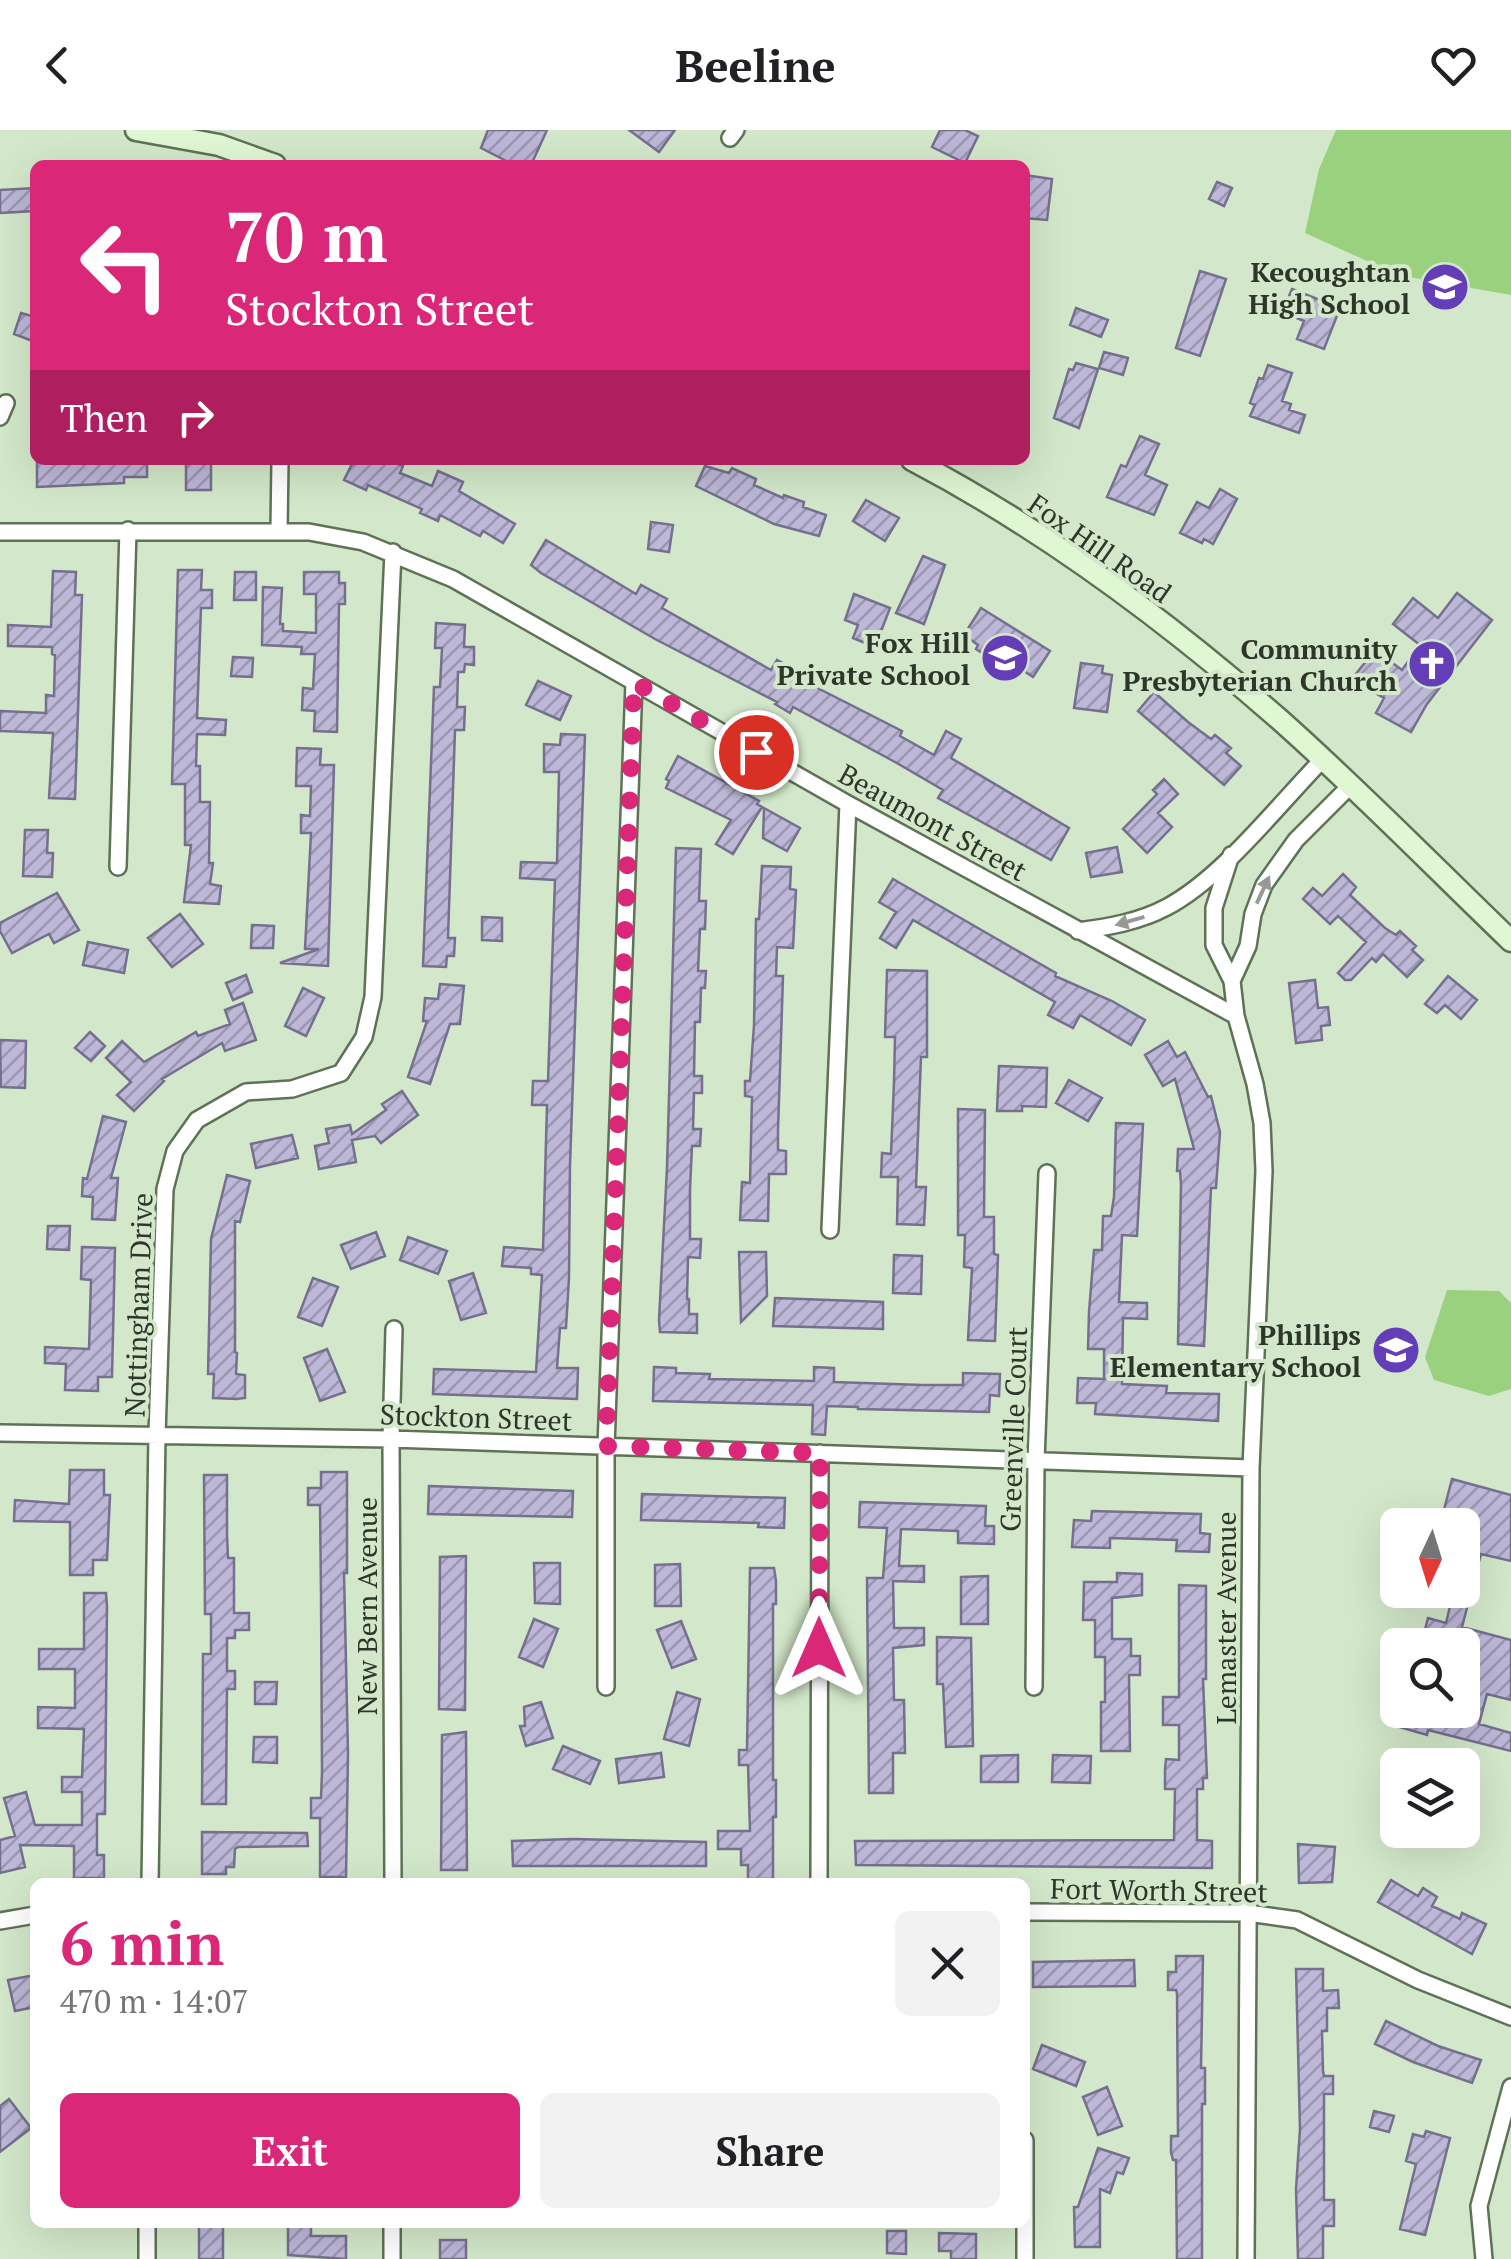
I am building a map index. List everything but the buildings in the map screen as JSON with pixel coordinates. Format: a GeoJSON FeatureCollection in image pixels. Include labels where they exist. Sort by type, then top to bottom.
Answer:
{"type":"FeatureCollection","features":[{"type":"Feature","properties":{"kind":"main road"},"geometry":{"type":"LineString","coordinates":[[136,130],[219,145],[261,160]]}},
{"type":"Feature","properties":{"kind":"main road","name":"Fox Hill Road"},"geometry":{"type":"LineString","coordinates":[[921,465],[987,503],[1142,609],[1278,718],[1511,940]]}},
{"type":"Feature","properties":{"kind":"street"},"geometry":{"type":"LineString","coordinates":[[280,465],[280,530]]}},
{"type":"Feature","properties":{"kind":"street"},"geometry":{"type":"LineString","coordinates":[[118,867],[128,530]]}},
{"type":"Feature","properties":{"kind":"street","name":"Beaumont Street"},"geometry":{"type":"LineString","coordinates":[[0,532],[280,530],[338,536],[393,552],[453,578],[848,804],[1236,1016]]}},
{"type":"Feature","properties":{"kind":"street","name":"Nottingham Drive"},"geometry":{"type":"LineString","coordinates":[[150,1878],[165,1188],[175,1152],[197,1120],[246,1092],[292,1088],[341,1072],[364,1037],[373,997],[393,552]]}},
{"type":"Feature","properties":{"kind":"street"},"geometry":{"type":"LineString","coordinates":[[606,1687],[606,1446],[634,682]]}},
{"type":"Feature","properties":{"kind":"street","name":"Lemaster Avenue"},"geometry":{"type":"LineString","coordinates":[[1078,931],[1130,922],[1165,908],[1196,888],[1323,760]]}},
{"type":"Feature","properties":{"kind":"street","name":"Lemaster Avenue"},"geometry":{"type":"LineString","coordinates":[[1232,981],[1248,946],[1253,914],[1264,885],[1296,840],[1350,786]]}},
{"type":"Feature","properties":{"kind":"street"},"geometry":{"type":"LineString","coordinates":[[830,1230],[848,804]]}},
{"type":"Feature","properties":{"kind":"street","name":"Lemaster Avenue"},"geometry":{"type":"LineString","coordinates":[[1231,855],[1218,887],[1212,928],[1214,946],[1232,981],[1263,1141],[1251,1468],[1246,2259]]}},
{"type":"Feature","properties":{"kind":"street","name":"Greenville Court"},"geometry":{"type":"LineString","coordinates":[[1034,1687],[1036,1461],[1047,1173]]}},
{"type":"Feature","properties":{"kind":"street","name":"New Bern Avenue"},"geometry":{"type":"LineString","coordinates":[[393,1878],[390,1439],[394,1329]]}},
{"type":"Feature","properties":{"kind":"street","name":"Stockton Street"},"geometry":{"type":"LineString","coordinates":[[0,1433],[390,1439],[1251,1468]]}},
{"type":"Feature","properties":{"kind":"street"},"geometry":{"type":"LineString","coordinates":[[819,1878],[820,1453]]}},
{"type":"Feature","properties":{"kind":"street","name":"Fort Worth Street"},"geometry":{"type":"LineString","coordinates":[[1030,1912],[1248,1912],[1297,1920],[1418,1980],[1511,2017]]}},
{"type":"Feature","properties":{"kind":"street"},"geometry":{"type":"LineString","coordinates":[[0,1921],[30,1917]]}},
{"type":"Feature","properties":{"kind":"street"},"geometry":{"type":"LineString","coordinates":[[1484,2259],[1480,2206],[1511,2088]]}},
{"type":"Feature","properties":{"kind":"street"},"geometry":{"type":"LineString","coordinates":[[147,2228],[148,2259]]}},
{"type":"Feature","properties":{"kind":"street"},"geometry":{"type":"LineString","coordinates":[[392,2228],[392,2259]]}},
{"type":"Feature","properties":{"kind":"street"},"geometry":{"type":"LineString","coordinates":[[1024,2228],[1024,2259]]}},
{"type":"Feature","properties":{"kind":"green space","name":"Kecoughtan High School"},"geometry":{"type":"Polygon","coordinates":[[[1336,130],[1511,130],[1511,295],[1398,275],[1305,233],[1319,169],[1336,130]]]}},
{"type":"Feature","properties":{"kind":"green space"},"geometry":{"type":"Polygon","coordinates":[[[1447,1290],[1499,1291],[1511,1303],[1511,1389],[1489,1396],[1434,1380],[1425,1357],[1447,1290]]]}},
{"type":"Feature","properties":{"kind":"place","name":"Kecoughtan High School"},"geometry":{"type":"Point","coordinates":[1445,287]}},
{"type":"Feature","properties":{"kind":"place","name":"Fox Hill Private School"},"geometry":{"type":"Point","coordinates":[1005,658]}},
{"type":"Feature","properties":{"kind":"place","name":"Community Presbyterian Church"},"geometry":{"type":"Point","coordinates":[1432,664]}},
{"type":"Feature","properties":{"kind":"place","name":"Phillips Elementary School"},"geometry":{"type":"Point","coordinates":[1396,1350]}},
{"type":"Feature","properties":{"kind":"route"},"geometry":{"type":"LineString","coordinates":[[756,752],[634,682],[606,1446],[820,1453],[819,1648]]}}]}
